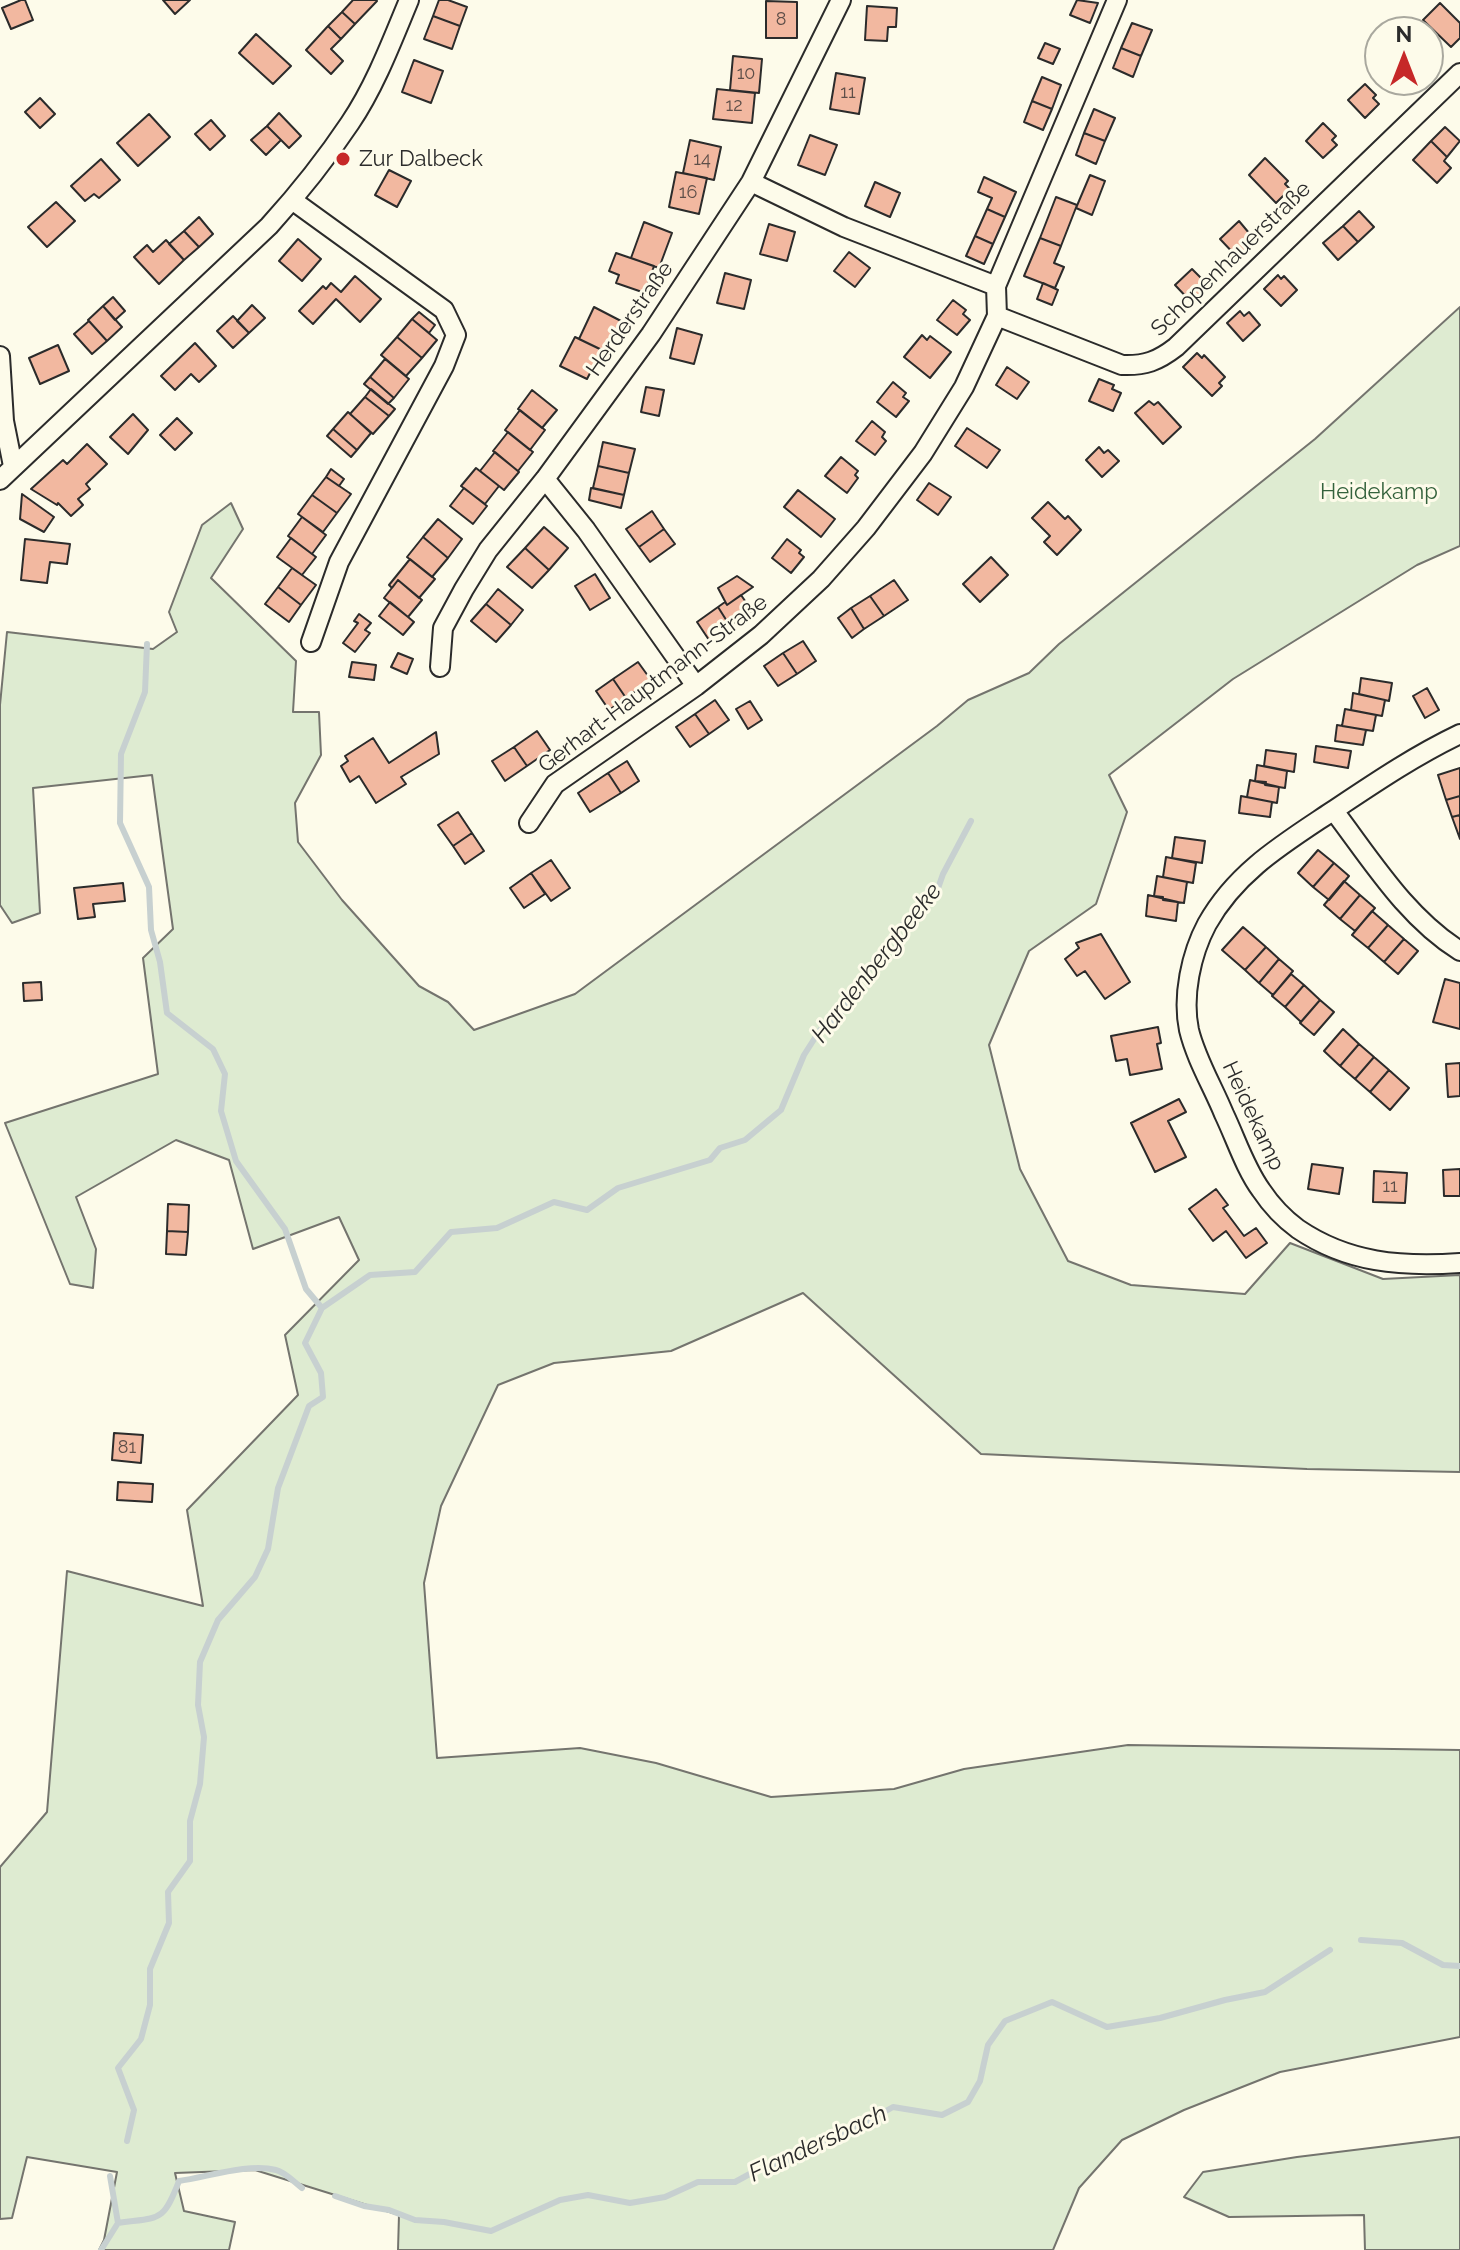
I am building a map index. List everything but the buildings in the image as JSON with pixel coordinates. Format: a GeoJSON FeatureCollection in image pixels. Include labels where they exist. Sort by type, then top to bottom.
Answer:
{"type":"FeatureCollection","features":[{"type":"Feature","properties":{"kind":"street"},"geometry":{"type":"LineString","coordinates":[[6,473],[136,353],[269,226],[292,200],[351,122],[392,43],[409,0]]}},
{"type":"Feature","properties":{"kind":"street","name":"Herderstraße"},"geometry":{"type":"LineString","coordinates":[[440,667],[443,628],[464,589],[488,550],[545,479],[651,334],[751,182],[841,0]]}},
{"type":"Feature","properties":{"kind":"street","name":"Gerhart-Hauptmann-Straße"},"geometry":{"type":"LineString","coordinates":[[529,823],[555,784],[696,686],[792,608],[866,528],[923,453],[964,387],[997,316],[996,286],[1117,0]]}},
{"type":"Feature","properties":{"kind":"street","name":"Schopenhauerstraße"},"geometry":{"type":"LineString","coordinates":[[997,316],[1122,365],[1142,366],[1161,359],[1460,73]]}},
{"type":"Feature","properties":{"kind":"street"},"geometry":{"type":"LineString","coordinates":[[751,182],[844,227],[976,281],[996,286]]}},
{"type":"Feature","properties":{"kind":"street"},"geometry":{"type":"LineString","coordinates":[[292,200],[444,310],[456,335],[444,366],[339,562],[311,642]]}},
{"type":"Feature","properties":{"kind":"street"},"geometry":{"type":"LineString","coordinates":[[0,356],[6,473]]}},
{"type":"Feature","properties":{"kind":"street"},"geometry":{"type":"LineString","coordinates":[[545,479],[586,530],[696,686]]}},
{"type":"Feature","properties":{"kind":"street","name":"Heidekamp"},"geometry":{"type":"LineString","coordinates":[[1460,734],[1390,772],[1251,868],[1221,901],[1205,928],[1193,961],[1188,1005],[1189,1030],[1203,1067],[1252,1174],[1276,1211],[1321,1243],[1363,1258],[1409,1265],[1460,1263]]}},
{"type":"Feature","properties":{"kind":"street"},"geometry":{"type":"LineString","coordinates":[[1334,811],[1418,919],[1437,937],[1460,951]]}},
{"type":"Feature","properties":{"kind":"green space"},"geometry":{"type":"Polygon","coordinates":[[[1460,307],[1460,546],[1417,565],[1233,679],[1109,775],[1127,812],[1096,904],[1029,951],[989,1045],[1020,1169],[1068,1261],[1131,1285],[1245,1294],[1290,1243],[1383,1279],[1460,1275],[1460,1472],[1307,1469],[981,1454],[803,1293],[671,1351],[554,1363],[498,1385],[441,1506],[424,1583],[437,1758],[580,1748],[656,1763],[771,1797],[894,1789],[964,1769],[1128,1745],[1460,1750],[1460,2037],[1280,2072],[1184,2110],[1122,2140],[1079,2188],[1053,2250],[398,2250],[399,2215],[255,2170],[175,2173],[184,2211],[235,2222],[229,2250],[99,2250],[104,2240],[117,2172],[27,2157],[12,2218],[0,2219],[0,1867],[47,1812],[67,1571],[203,1606],[187,1510],[298,1395],[285,1335],[359,1260],[339,1217],[253,1249],[229,1160],[176,1140],[76,1197],[96,1249],[93,1288],[70,1284],[5,1123],[158,1074],[143,958],[173,929],[152,775],[33,788],[40,913],[12,923],[0,905],[0,705],[7,632],[153,649],[177,632],[169,612],[202,525],[231,503],[243,529],[211,578],[296,661],[293,712],[319,712],[321,755],[295,803],[298,842],[342,900],[419,986],[448,1002],[474,1030],[575,994],[968,700],[1029,673],[1059,644],[1315,439],[1460,307]]]}},
{"type":"Feature","properties":{"kind":"green space"},"geometry":{"type":"Polygon","coordinates":[[[1460,2137],[1460,2250],[1365,2250],[1364,2215],[1229,2217],[1184,2197],[1203,2172],[1460,2137]]]}},
{"type":"Feature","properties":{"kind":"waterway"},"geometry":{"type":"LineString","coordinates":[[127,2141],[134,2110],[118,2068],[141,2039],[150,2005],[150,1969],[169,1923],[168,1892],[190,1861],[190,1821],[200,1784],[204,1737],[198,1705],[200,1662],[218,1620],[255,1577],[268,1549],[278,1488],[309,1406],[323,1397],[321,1373],[305,1343],[322,1308],[306,1289],[285,1229],[236,1161],[221,1111],[225,1074],[213,1049],[167,1013],[160,962],[151,930],[149,887],[120,823],[121,754],[145,692],[147,644]]}},
{"type":"Feature","properties":{"kind":"waterway","name":"Hardenbergbeeke"},"geometry":{"type":"LineString","coordinates":[[322,1308],[370,1275],[415,1272],[451,1232],[497,1228],[554,1202],[587,1210],[618,1188],[710,1160],[720,1148],[745,1140],[781,1110],[804,1055],[820,1030],[839,1017],[850,994],[898,929],[936,894],[971,821]]}},
{"type":"Feature","properties":{"kind":"waterway","name":"Flandersbach"},"geometry":{"type":"LineString","coordinates":[[1361,1940],[1402,1943],[1443,1965],[1460,1966]]}},
{"type":"Feature","properties":{"kind":"waterway","name":"Flandersbach"},"geometry":{"type":"LineString","coordinates":[[335,2196],[415,2220],[491,2231],[560,2200],[588,2195],[630,2203],[665,2197],[698,2182],[735,2182],[757,2170],[813,2152],[893,2107],[942,2115],[968,2102],[980,2081],[988,2045],[1005,2021],[1052,2002],[1107,2027],[1160,2018],[1265,1992],[1330,1950]]}},
{"type":"Feature","properties":{"kind":"waterway","name":"Flandersbach"},"geometry":{"type":"LineString","coordinates":[[101,2250],[118,2223],[152,2218],[164,2211],[179,2181],[241,2169],[265,2168],[283,2173],[302,2188]]}},
{"type":"Feature","properties":{"kind":"waterway"},"geometry":{"type":"LineString","coordinates":[[110,2176],[118,2223]]}},
{"type":"Feature","properties":{"kind":"place","name":"Zur Dalbeck"},"geometry":{"type":"Point","coordinates":[343,159]}}]}
